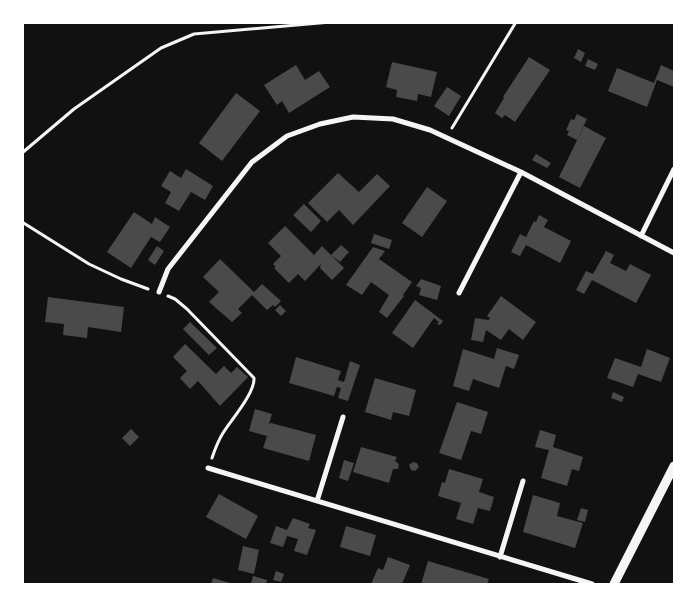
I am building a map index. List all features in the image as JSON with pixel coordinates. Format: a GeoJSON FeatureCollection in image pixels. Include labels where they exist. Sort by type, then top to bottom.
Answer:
{"type":"FeatureCollection","features":[{"type":"Feature","properties":{"kind":"street"},"geometry":{"type":"LineString","coordinates":[[158,292],[168,269],[252,162],[287,136],[320,124],[353,117],[393,119],[430,130],[521,172],[674,254]]}},
{"type":"Feature","properties":{"kind":"street"},"geometry":{"type":"LineString","coordinates":[[641,236],[674,169]]}},
{"type":"Feature","properties":{"kind":"street"},"geometry":{"type":"LineString","coordinates":[[459,293],[521,172]]}},
{"type":"Feature","properties":{"kind":"street"},"geometry":{"type":"LineString","coordinates":[[317,501],[343,416]]}},
{"type":"Feature","properties":{"kind":"street"},"geometry":{"type":"LineString","coordinates":[[614,584],[674,466]]}},
{"type":"Feature","properties":{"kind":"street"},"geometry":{"type":"LineString","coordinates":[[208,468],[592,584]]}},
{"type":"Feature","properties":{"kind":"street"},"geometry":{"type":"LineString","coordinates":[[500,557],[523,482]]}},
{"type":"Feature","properties":{"kind":"path"},"geometry":{"type":"LineString","coordinates":[[22,153],[74,109],[162,48],[194,34],[331,22]]}},
{"type":"Feature","properties":{"kind":"path"},"geometry":{"type":"LineString","coordinates":[[447,138],[516,22]]}},
{"type":"Feature","properties":{"kind":"path"},"geometry":{"type":"LineString","coordinates":[[22,222],[89,264],[121,279],[175,299],[254,378],[251,390],[216,445],[208,468]]}},
{"type":"Feature","properties":{"kind":"building"},"geometry":{"type":"Polygon","coordinates":[[[578,49],[585,53],[581,62],[574,58],[578,49]]]}},
{"type":"Feature","properties":{"kind":"building"},"geometry":{"type":"Polygon","coordinates":[[[529,57],[550,70],[515,122],[505,115],[502,118],[495,113],[529,57]]]}},
{"type":"Feature","properties":{"kind":"building"},"geometry":{"type":"Polygon","coordinates":[[[588,59],[598,64],[595,70],[585,66],[588,59]]]}},
{"type":"Feature","properties":{"kind":"building"},"geometry":{"type":"Polygon","coordinates":[[[392,62],[437,72],[431,97],[418,94],[417,101],[396,97],[397,90],[386,87],[392,62]]]}},
{"type":"Feature","properties":{"kind":"building"},"geometry":{"type":"Polygon","coordinates":[[[296,65],[305,80],[319,71],[330,87],[289,113],[282,101],[277,105],[264,85],[296,65]]]}},
{"type":"Feature","properties":{"kind":"building"},"geometry":{"type":"Polygon","coordinates":[[[661,65],[674,71],[674,87],[657,80],[647,107],[608,91],[617,68],[654,83],[661,65]]]}},
{"type":"Feature","properties":{"kind":"building"},"geometry":{"type":"Polygon","coordinates":[[[447,87],[461,96],[449,116],[434,106],[447,87]]]}},
{"type":"Feature","properties":{"kind":"building"},"geometry":{"type":"Polygon","coordinates":[[[236,93],[260,111],[222,161],[199,143],[236,93]]]}},
{"type":"Feature","properties":{"kind":"building"},"geometry":{"type":"Polygon","coordinates":[[[577,114],[587,119],[577,140],[567,135],[569,131],[566,130],[571,119],[574,120],[577,114]]]}},
{"type":"Feature","properties":{"kind":"building"},"geometry":{"type":"Polygon","coordinates":[[[584,126],[606,138],[580,188],[559,177],[584,126]]]}},
{"type":"Feature","properties":{"kind":"building"},"geometry":{"type":"Polygon","coordinates":[[[536,154],[551,163],[547,168],[532,160],[536,154]]]}},
{"type":"Feature","properties":{"kind":"building"},"geometry":{"type":"Polygon","coordinates":[[[186,169],[213,186],[205,200],[191,192],[179,211],[165,203],[171,192],[161,186],[170,171],[181,178],[186,169]]]}},
{"type":"Feature","properties":{"kind":"building"},"geometry":{"type":"Polygon","coordinates":[[[338,173],[359,192],[377,174],[390,186],[353,225],[339,210],[327,222],[308,203],[338,173]]]}},
{"type":"Feature","properties":{"kind":"building"},"geometry":{"type":"Polygon","coordinates":[[[427,187],[447,201],[422,237],[402,223],[427,187]]]}},
{"type":"Feature","properties":{"kind":"building"},"geometry":{"type":"Polygon","coordinates":[[[304,204],[321,221],[311,232],[293,215],[304,204]]]}},
{"type":"Feature","properties":{"kind":"building"},"geometry":{"type":"Polygon","coordinates":[[[134,212],[152,224],[155,217],[170,227],[160,242],[151,237],[131,268],[107,252],[134,212]]]}},
{"type":"Feature","properties":{"kind":"building"},"geometry":{"type":"Polygon","coordinates":[[[539,215],[548,220],[544,227],[571,241],[560,263],[526,245],[520,256],[511,252],[520,234],[526,237],[539,215]]]}},
{"type":"Feature","properties":{"kind":"building"},"geometry":{"type":"Polygon","coordinates":[[[285,226],[314,255],[322,246],[344,268],[332,280],[320,268],[321,264],[305,281],[298,274],[289,283],[274,268],[276,267],[273,264],[281,256],[268,243],[285,226]]]}},
{"type":"Feature","properties":{"kind":"building"},"geometry":{"type":"Polygon","coordinates":[[[374,234],[392,240],[389,249],[371,243],[374,234]]]}},
{"type":"Feature","properties":{"kind":"building"},"geometry":{"type":"Polygon","coordinates":[[[341,245],[349,252],[340,262],[331,255],[341,245]]]}},
{"type":"Feature","properties":{"kind":"building"},"geometry":{"type":"Polygon","coordinates":[[[157,246],[164,251],[155,265],[148,260],[157,246]]]}},
{"type":"Feature","properties":{"kind":"building"},"geometry":{"type":"Polygon","coordinates":[[[373,247],[385,251],[379,259],[412,282],[387,318],[379,312],[389,295],[371,282],[362,295],[346,285],[373,247]]]}},
{"type":"Feature","properties":{"kind":"building"},"geometry":{"type":"Polygon","coordinates":[[[606,251],[614,255],[610,263],[626,271],[630,264],[651,275],[636,303],[592,280],[584,294],[576,290],[586,271],[593,274],[606,251]]]}},
{"type":"Feature","properties":{"kind":"building"},"geometry":{"type":"Polygon","coordinates":[[[220,259],[254,292],[262,284],[281,301],[275,307],[273,305],[267,310],[252,295],[238,309],[242,313],[232,322],[209,302],[219,292],[203,277],[220,259]]]}},
{"type":"Feature","properties":{"kind":"building"},"geometry":{"type":"Polygon","coordinates":[[[421,279],[441,286],[437,300],[419,295],[421,288],[416,286],[421,279]]]}},
{"type":"Feature","properties":{"kind":"building"},"geometry":{"type":"Polygon","coordinates":[[[501,296],[536,322],[523,340],[509,329],[501,340],[486,330],[483,342],[471,340],[475,318],[488,320],[487,322],[490,318],[487,316],[501,296]]]}},
{"type":"Feature","properties":{"kind":"building"},"geometry":{"type":"Polygon","coordinates":[[[48,297],[124,307],[121,332],[88,327],[87,338],[63,335],[64,324],[45,322],[48,297]]]}},
{"type":"Feature","properties":{"kind":"building"},"geometry":{"type":"Polygon","coordinates":[[[415,300],[443,321],[440,325],[437,324],[439,322],[434,318],[413,348],[392,333],[415,300]]]}},
{"type":"Feature","properties":{"kind":"building"},"geometry":{"type":"Polygon","coordinates":[[[280,305],[286,311],[281,316],[275,310],[280,305]]]}},
{"type":"Feature","properties":{"kind":"building"},"geometry":{"type":"Polygon","coordinates":[[[190,322],[217,348],[209,355],[183,329],[190,322]]]}},
{"type":"Feature","properties":{"kind":"building"},"geometry":{"type":"Polygon","coordinates":[[[185,344],[216,374],[224,366],[231,373],[237,367],[248,377],[220,406],[198,381],[190,389],[180,378],[187,371],[173,357],[185,344]]]}},
{"type":"Feature","properties":{"kind":"building"},"geometry":{"type":"Polygon","coordinates":[[[497,348],[519,355],[514,369],[506,366],[499,388],[473,379],[469,391],[453,386],[463,349],[494,359],[497,348]]]}},
{"type":"Feature","properties":{"kind":"building"},"geometry":{"type":"Polygon","coordinates":[[[647,349],[670,358],[661,382],[638,374],[633,387],[607,378],[615,358],[641,367],[647,349]]]}},
{"type":"Feature","properties":{"kind":"building"},"geometry":{"type":"Polygon","coordinates":[[[296,357],[341,371],[338,380],[344,382],[350,361],[360,365],[348,401],[338,398],[341,388],[337,387],[334,396],[289,383],[296,357]]]}},
{"type":"Feature","properties":{"kind":"building"},"geometry":{"type":"Polygon","coordinates":[[[375,378],[416,390],[409,416],[393,412],[391,420],[365,412],[375,378]]]}},
{"type":"Feature","properties":{"kind":"building"},"geometry":{"type":"Polygon","coordinates":[[[613,392],[624,397],[622,402],[611,398],[613,392]]]}},
{"type":"Feature","properties":{"kind":"building"},"geometry":{"type":"Polygon","coordinates":[[[457,402],[488,412],[481,434],[471,431],[461,460],[439,453],[457,402]]]}},
{"type":"Feature","properties":{"kind":"building"},"geometry":{"type":"Polygon","coordinates":[[[255,409],[272,414],[269,424],[316,435],[309,461],[263,448],[267,436],[249,431],[255,409]]]}},
{"type":"Feature","properties":{"kind":"building"},"geometry":{"type":"Polygon","coordinates":[[[131,429],[139,437],[130,446],[122,438],[131,429]]]}},
{"type":"Feature","properties":{"kind":"building"},"geometry":{"type":"Polygon","coordinates":[[[540,430],[556,435],[553,447],[583,457],[579,471],[572,469],[567,486],[541,478],[549,450],[535,447],[540,430]]]}},
{"type":"Feature","properties":{"kind":"building"},"geometry":{"type":"Polygon","coordinates":[[[361,447],[397,457],[395,461],[399,464],[398,469],[393,469],[389,483],[353,472],[361,447]]]}},
{"type":"Feature","properties":{"kind":"building"},"geometry":{"type":"Polygon","coordinates":[[[344,460],[354,463],[348,481],[339,478],[344,460]]]}},
{"type":"Feature","properties":{"kind":"building"},"geometry":{"type":"Polygon","coordinates":[[[413,462],[417,463],[419,467],[415,471],[411,470],[409,465],[413,462]]]}},
{"type":"Feature","properties":{"kind":"building"},"geometry":{"type":"Polygon","coordinates":[[[449,469],[483,479],[479,492],[494,497],[490,511],[478,508],[473,524],[456,519],[461,503],[438,496],[442,482],[445,483],[449,469]]]}},
{"type":"Feature","properties":{"kind":"building"},"geometry":{"type":"Polygon","coordinates":[[[219,494],[258,516],[246,539],[206,517],[219,494]]]}},
{"type":"Feature","properties":{"kind":"building"},"geometry":{"type":"Polygon","coordinates":[[[533,495],[560,503],[557,516],[583,523],[575,548],[523,532],[533,495]]]}},
{"type":"Feature","properties":{"kind":"building"},"geometry":{"type":"Polygon","coordinates":[[[581,508],[588,510],[585,522],[577,520],[581,508]]]}},
{"type":"Feature","properties":{"kind":"building"},"geometry":{"type":"Polygon","coordinates":[[[293,518],[310,524],[308,528],[316,530],[307,555],[294,551],[298,539],[287,536],[283,547],[270,543],[276,526],[287,530],[293,518]]]}},
{"type":"Feature","properties":{"kind":"building"},"geometry":{"type":"Polygon","coordinates":[[[346,526],[376,535],[370,556],[340,547],[346,526]]]}},
{"type":"Feature","properties":{"kind":"building"},"geometry":{"type":"Polygon","coordinates":[[[243,546],[259,550],[254,574],[238,570],[243,546]]]}},
{"type":"Feature","properties":{"kind":"building"},"geometry":{"type":"Polygon","coordinates":[[[388,557],[410,565],[402,584],[371,584],[378,568],[383,570],[388,557]]]}},
{"type":"Feature","properties":{"kind":"building"},"geometry":{"type":"Polygon","coordinates":[[[428,561],[489,579],[487,584],[421,584],[428,561]]]}},
{"type":"Feature","properties":{"kind":"building"},"geometry":{"type":"Polygon","coordinates":[[[276,571],[284,574],[281,582],[273,580],[276,571]]]}},
{"type":"Feature","properties":{"kind":"building"},"geometry":{"type":"Polygon","coordinates":[[[253,576],[267,580],[266,584],[251,584],[253,576]]]}},
{"type":"Feature","properties":{"kind":"building"},"geometry":{"type":"Polygon","coordinates":[[[213,578],[233,584],[211,584],[213,578]]]}}]}
